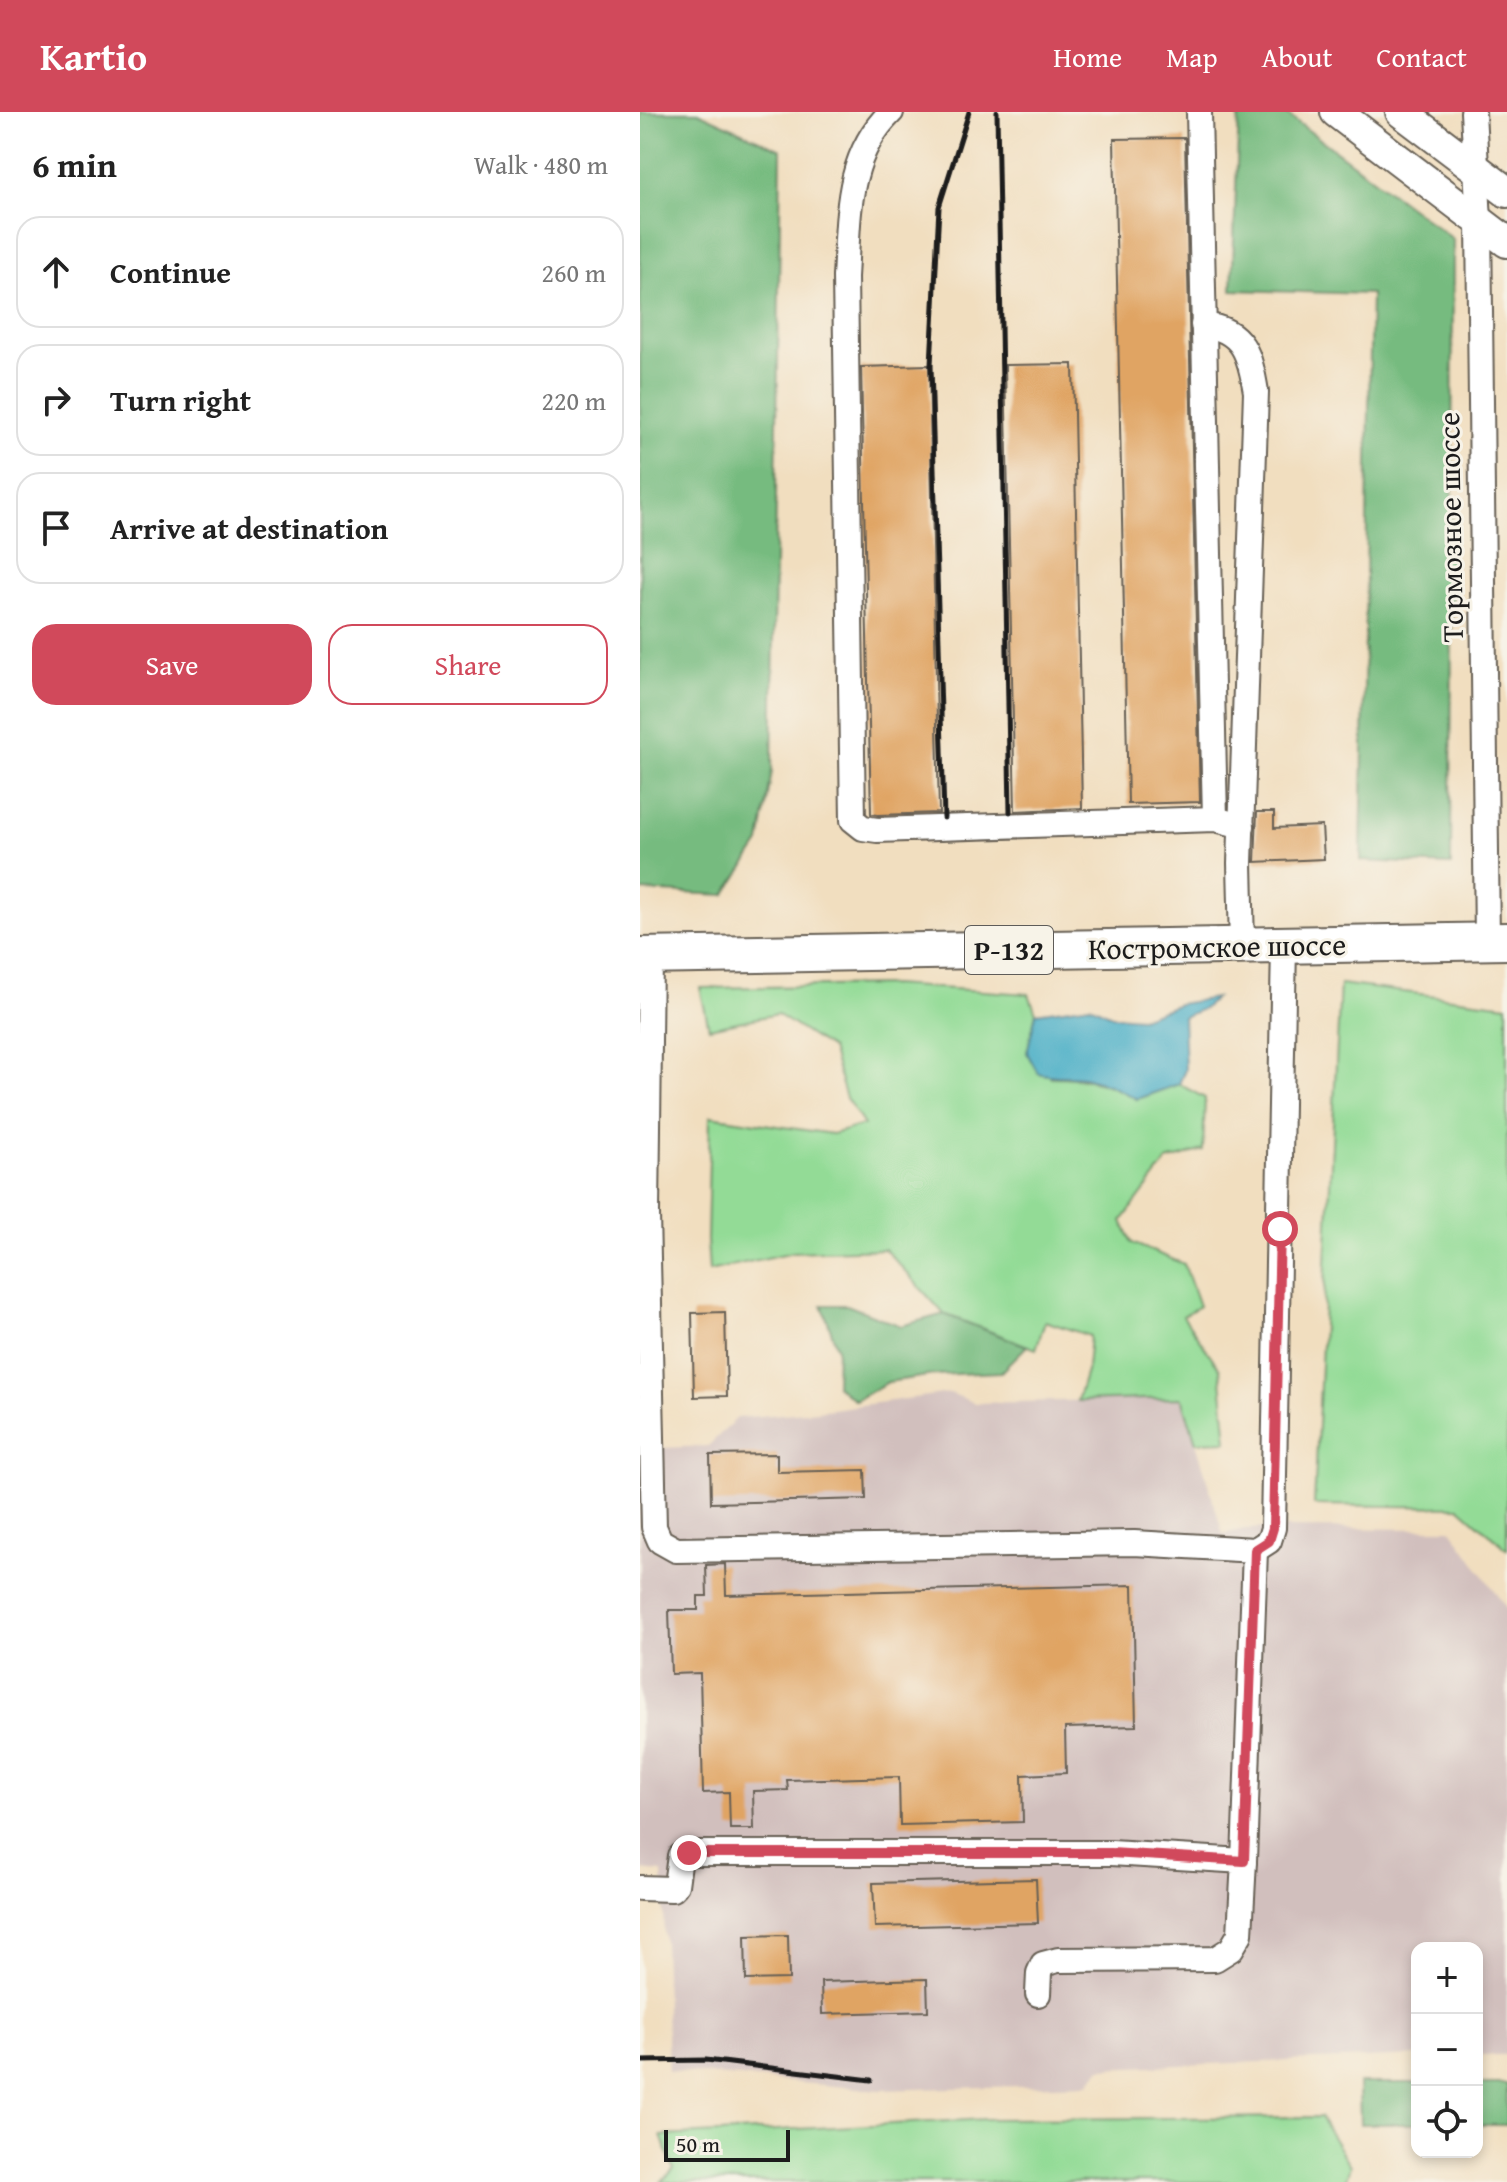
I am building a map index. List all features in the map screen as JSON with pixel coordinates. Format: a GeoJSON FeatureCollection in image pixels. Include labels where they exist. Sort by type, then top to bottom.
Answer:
{"type":"FeatureCollection","features":[{"type":"Feature","properties":{"kind":"highway","name":"Костромское шоссе"},"geometry":{"type":"LineString","coordinates":[[645,956],[1497,942]]}},
{"type":"Feature","properties":{"kind":"main road"},"geometry":{"type":"LineString","coordinates":[[1336,112],[1507,242]]}},
{"type":"Feature","properties":{"kind":"main road"},"geometry":{"type":"LineString","coordinates":[[1401,112],[1507,192]]}},
{"type":"Feature","properties":{"kind":"street"},"geometry":{"type":"LineString","coordinates":[[891,112],[877,126],[857,164],[852,187],[845,277],[853,820],[863,828],[877,830],[1215,819],[1242,826]]}},
{"type":"Feature","properties":{"kind":"street"},"geometry":{"type":"LineString","coordinates":[[1199,112],[1215,819]]}},
{"type":"Feature","properties":{"kind":"street","name":"Тормозное шоссе"},"geometry":{"type":"LineString","coordinates":[[1473,112],[1495,517],[1497,942]]}},
{"type":"Feature","properties":{"kind":"street"},"geometry":{"type":"LineString","coordinates":[[1203,325],[1218,326],[1232,332],[1246,352],[1256,392],[1240,863],[1242,946]]}},
{"type":"Feature","properties":{"kind":"street"},"geometry":{"type":"LineString","coordinates":[[645,956],[644,1244],[654,1527],[660,1541],[676,1550],[1134,1543],[1255,1550],[1269,1541],[1273,1528],[1284,945]]}},
{"type":"Feature","properties":{"kind":"street"},"geometry":{"type":"LineString","coordinates":[[1038,1994],[1039,1973],[1043,1964],[1058,1960],[1215,1959],[1231,1949],[1240,1934],[1255,1550]]}},
{"type":"Feature","properties":{"kind":"street"},"geometry":{"type":"LineString","coordinates":[[640,1888],[672,1889],[676,1885],[677,1862],[680,1856],[689,1853],[1111,1853],[1244,1861]]}},
{"type":"Feature","properties":{"kind":"shaded area"},"geometry":{"type":"Polygon","coordinates":[[[950,1393],[975,1403],[1183,1398],[1223,1534],[1273,1528],[1451,1529],[1507,1609],[1507,2055],[1483,2055],[1483,1942],[1411,1942],[1411,2056],[1101,2068],[1088,2084],[880,2090],[668,2071],[662,1872],[640,1870],[640,1449],[708,1446],[737,1418],[950,1393]]]}},
{"type":"Feature","properties":{"kind":"green space"},"geometry":{"type":"Polygon","coordinates":[[[640,112],[698,112],[781,150],[772,771],[760,843],[725,895],[640,891],[640,112]]]}},
{"type":"Feature","properties":{"kind":"green space"},"geometry":{"type":"Polygon","coordinates":[[[1239,112],[1284,112],[1453,239],[1451,865],[1361,861],[1371,294],[1232,290],[1239,112]]]}},
{"type":"Feature","properties":{"kind":"green space"},"geometry":{"type":"Polygon","coordinates":[[[1340,984],[1507,1005],[1507,1549],[1459,1507],[1314,1505],[1340,984]]]}},
{"type":"Feature","properties":{"kind":"green space"},"geometry":{"type":"Polygon","coordinates":[[[892,985],[1029,994],[1036,1013],[1027,1053],[1051,1077],[1096,1082],[1137,1099],[1179,1084],[1205,1098],[1203,1150],[1167,1161],[1122,1221],[1132,1243],[1184,1264],[1199,1306],[1183,1316],[1220,1369],[1227,1441],[1196,1442],[1182,1398],[1077,1401],[1087,1368],[1090,1336],[1045,1321],[1036,1349],[944,1314],[885,1249],[793,1252],[709,1271],[710,1116],[832,1134],[864,1125],[846,1098],[831,1049],[777,1014],[709,1028],[700,988],[892,985]]]}},
{"type":"Feature","properties":{"kind":"green space"},"geometry":{"type":"Polygon","coordinates":[[[822,1305],[847,1305],[901,1326],[944,1314],[1027,1346],[1001,1372],[934,1375],[888,1382],[855,1400],[836,1386],[837,1348],[822,1305]]]}},
{"type":"Feature","properties":{"kind":"green space"},"geometry":{"type":"Polygon","coordinates":[[[1359,2083],[1411,2083],[1411,2124],[1360,2124],[1359,2083]]]}},
{"type":"Feature","properties":{"kind":"green space"},"geometry":{"type":"Polygon","coordinates":[[[1483,2084],[1507,2084],[1507,2125],[1483,2125],[1483,2084]]]}},
{"type":"Feature","properties":{"kind":"green space"},"geometry":{"type":"Polygon","coordinates":[[[1320,2117],[1350,2166],[1345,2182],[661,2182],[674,2169],[661,2136],[987,2119],[1320,2117]]]}},
{"type":"Feature","properties":{"kind":"water"},"geometry":{"type":"Polygon","coordinates":[[[1215,998],[1205,1008],[1183,1017],[1185,1070],[1179,1084],[1137,1099],[1090,1079],[1038,1073],[1027,1053],[1036,1013],[1090,1005],[1114,1016],[1141,1018],[1179,1004],[1215,998]]]}},
{"type":"Feature","properties":{"kind":"building"},"geometry":{"type":"Polygon","coordinates":[[[1185,138],[1200,802],[1128,804],[1114,139],[1185,138]]]}},
{"type":"Feature","properties":{"kind":"building"},"geometry":{"type":"Polygon","coordinates":[[[1073,364],[1082,808],[1015,811],[1005,365],[1073,364]]]}},
{"type":"Feature","properties":{"kind":"building"},"geometry":{"type":"Polygon","coordinates":[[[929,365],[939,813],[878,815],[871,814],[861,367],[929,365]]]}},
{"type":"Feature","properties":{"kind":"building"},"geometry":{"type":"Polygon","coordinates":[[[1257,812],[1274,812],[1274,828],[1322,826],[1324,859],[1255,862],[1257,812]]]}},
{"type":"Feature","properties":{"kind":"building"},"geometry":{"type":"Polygon","coordinates":[[[725,1312],[727,1396],[694,1397],[692,1313],[725,1312]]]}},
{"type":"Feature","properties":{"kind":"building"},"geometry":{"type":"Polygon","coordinates":[[[777,1454],[777,1472],[865,1470],[866,1499],[711,1503],[710,1455],[777,1454]]]}},
{"type":"Feature","properties":{"kind":"building"},"geometry":{"type":"Polygon","coordinates":[[[725,1564],[726,1595],[1133,1585],[1136,1726],[1065,1728],[1066,1773],[1022,1775],[1023,1822],[900,1825],[899,1777],[787,1780],[788,1790],[753,1791],[754,1829],[730,1829],[729,1792],[703,1793],[700,1673],[671,1674],[669,1610],[698,1610],[698,1596],[707,1596],[706,1565],[725,1564]]]}},
{"type":"Feature","properties":{"kind":"building"},"geometry":{"type":"Polygon","coordinates":[[[1036,1879],[1038,1923],[875,1927],[873,1883],[1036,1879]]]}},
{"type":"Feature","properties":{"kind":"building"},"geometry":{"type":"Polygon","coordinates":[[[788,1935],[789,1979],[746,1980],[745,1936],[788,1935]]]}},
{"type":"Feature","properties":{"kind":"building"},"geometry":{"type":"Polygon","coordinates":[[[927,1979],[928,2011],[822,2014],[821,1982],[927,1979]]]}},
{"type":"Feature","properties":{"kind":"railway"},"geometry":{"type":"LineString","coordinates":[[944,818],[931,365],[939,207],[969,112]]}},
{"type":"Feature","properties":{"kind":"railway"},"geometry":{"type":"LineString","coordinates":[[997,112],[1010,812]]}},
{"type":"Feature","properties":{"kind":"railway"},"geometry":{"type":"LineString","coordinates":[[640,2061],[706,2060],[871,2080]]}},
{"type":"Feature","properties":{"kind":"route"},"geometry":{"type":"LineString","coordinates":[[689,1853],[1111,1853],[1244,1861],[1255,1550],[1269,1541],[1273,1528],[1280,1229]]}}]}
